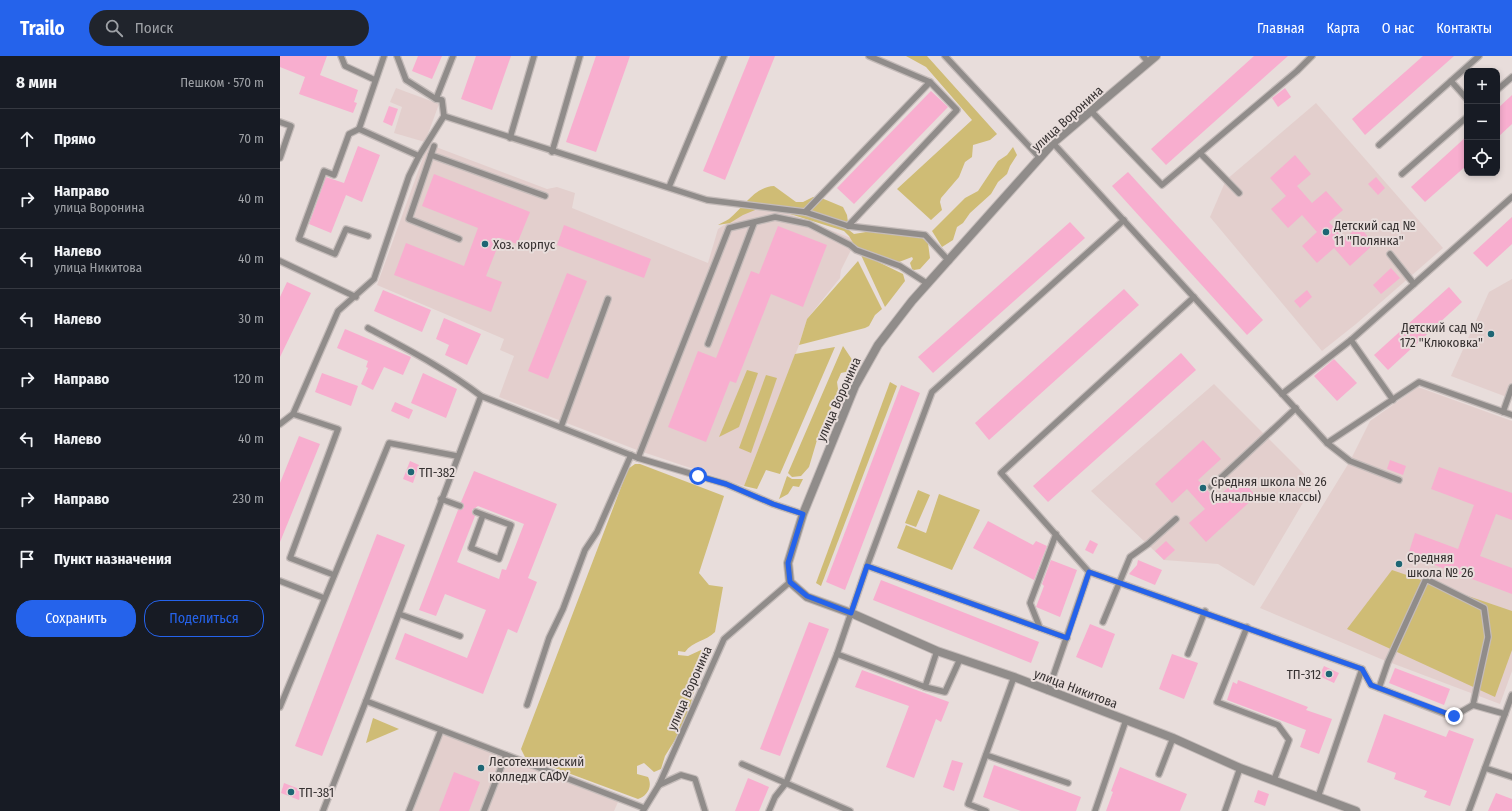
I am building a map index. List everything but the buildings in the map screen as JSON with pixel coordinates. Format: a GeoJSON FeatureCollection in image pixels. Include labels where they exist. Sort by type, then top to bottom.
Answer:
{"type":"FeatureCollection","features":[{"type":"Feature","properties":{"kind":"street","name":"улица Воронина"},"geometry":{"type":"LineString","coordinates":[[790,582],[788,563],[803,514],[840,422],[868,361],[912,301],[949,262],[1053,143],[1091,111],[1146,59],[1156,56]]}},
{"type":"Feature","properties":{"kind":"street","name":"улица Никитова"},"geometry":{"type":"LineString","coordinates":[[790,582],[807,596],[851,613],[937,651],[1014,677],[1173,738],[1240,768],[1356,811]]}},
{"type":"Feature","properties":{"kind":"lane"},"geometry":{"type":"LineString","coordinates":[[341,56],[345,66],[375,80]]}},
{"type":"Feature","properties":{"kind":"lane"},"geometry":{"type":"LineString","coordinates":[[368,236],[346,229],[335,254],[299,239],[324,171],[334,174],[349,134],[358,129],[384,56]]}},
{"type":"Feature","properties":{"kind":"lane"},"geometry":{"type":"LineString","coordinates":[[280,424],[293,414],[338,311],[356,297],[374,278],[409,176],[419,156],[444,116],[442,100],[436,99],[406,80],[397,56]]}},
{"type":"Feature","properties":{"kind":"lane"},"geometry":{"type":"LineString","coordinates":[[436,99],[453,56]]}},
{"type":"Feature","properties":{"kind":"lane"},"geometry":{"type":"LineString","coordinates":[[510,138],[534,56]]}},
{"type":"Feature","properties":{"kind":"lane"},"geometry":{"type":"LineString","coordinates":[[552,152],[580,56]]}},
{"type":"Feature","properties":{"kind":"lane"},"geometry":{"type":"LineString","coordinates":[[669,187],[724,56]]}},
{"type":"Feature","properties":{"kind":"lane"},"geometry":{"type":"LineString","coordinates":[[848,226],[957,110],[930,82],[869,56]]}},
{"type":"Feature","properties":{"kind":"lane"},"geometry":{"type":"LineString","coordinates":[[945,56],[1040,158]]}},
{"type":"Feature","properties":{"kind":"lane"},"geometry":{"type":"LineString","coordinates":[[1091,111],[1162,185],[1297,71],[1312,56]]}},
{"type":"Feature","properties":{"kind":"lane"},"geometry":{"type":"LineString","coordinates":[[1378,145],[1479,56]]}},
{"type":"Feature","properties":{"kind":"lane"},"geometry":{"type":"LineString","coordinates":[[1500,87],[1512,77]]}},
{"type":"Feature","properties":{"kind":"lane"},"geometry":{"type":"LineString","coordinates":[[1451,81],[1464,96]]}},
{"type":"Feature","properties":{"kind":"lane"},"geometry":{"type":"LineString","coordinates":[[805,212],[930,82]]}},
{"type":"Feature","properties":{"kind":"lane"},"geometry":{"type":"LineString","coordinates":[[444,116],[552,152],[707,200],[805,212],[848,226],[925,235],[949,262]]}},
{"type":"Feature","properties":{"kind":"lane"},"geometry":{"type":"LineString","coordinates":[[1402,174],[1464,120]]}},
{"type":"Feature","properties":{"kind":"lane"},"geometry":{"type":"LineString","coordinates":[[280,122],[291,126],[280,158]]}},
{"type":"Feature","properties":{"kind":"lane"},"geometry":{"type":"LineString","coordinates":[[358,129],[419,156]]}},
{"type":"Feature","properties":{"kind":"lane"},"geometry":{"type":"LineString","coordinates":[[1053,143],[1328,443],[1350,461],[1399,480]]}},
{"type":"Feature","properties":{"kind":"lane"},"geometry":{"type":"LineString","coordinates":[[434,146],[409,219],[459,239]]}},
{"type":"Feature","properties":{"kind":"lane"},"geometry":{"type":"LineString","coordinates":[[1200,153],[1239,193]]}},
{"type":"Feature","properties":{"kind":"lane"},"geometry":{"type":"LineString","coordinates":[[431,155],[545,196]]}},
{"type":"Feature","properties":{"kind":"lane"},"geometry":{"type":"LineString","coordinates":[[1282,394],[1351,340],[1512,197]]}},
{"type":"Feature","properties":{"kind":"lane"},"geometry":{"type":"LineString","coordinates":[[638,458],[729,228],[775,218],[809,224],[850,245],[856,250],[900,266],[928,284]]}},
{"type":"Feature","properties":{"kind":"lane"},"geometry":{"type":"LineString","coordinates":[[769,811],[775,797],[786,783],[837,654],[867,566],[932,392],[1124,220]]}},
{"type":"Feature","properties":{"kind":"lane"},"geometry":{"type":"LineString","coordinates":[[708,344],[754,223]]}},
{"type":"Feature","properties":{"kind":"lane"},"geometry":{"type":"LineString","coordinates":[[1390,254],[1414,284]]}},
{"type":"Feature","properties":{"kind":"lane"},"geometry":{"type":"LineString","coordinates":[[280,261],[356,297]]}},
{"type":"Feature","properties":{"kind":"lane"},"geometry":{"type":"LineString","coordinates":[[1194,297],[1001,473],[1089,572],[1205,611],[1362,669],[1371,685],[1454,716],[1473,705],[1505,714]]}},
{"type":"Feature","properties":{"kind":"lane"},"geometry":{"type":"LineString","coordinates":[[561,428],[608,299]]}},
{"type":"Feature","properties":{"kind":"lane"},"geometry":{"type":"LineString","coordinates":[[368,328],[422,357],[462,381],[481,396],[638,458],[726,484],[773,504],[803,514]]}},
{"type":"Feature","properties":{"kind":"lane"},"geometry":{"type":"LineString","coordinates":[[1351,340],[1393,400]]}},
{"type":"Feature","properties":{"kind":"lane"},"geometry":{"type":"LineString","coordinates":[[1328,443],[1419,382],[1512,415]]}},
{"type":"Feature","properties":{"kind":"lane"},"geometry":{"type":"LineString","coordinates":[[1503,412],[1512,387]]}},
{"type":"Feature","properties":{"kind":"lane"},"geometry":{"type":"LineString","coordinates":[[323,811],[481,396]]}},
{"type":"Feature","properties":{"kind":"lane"},"geometry":{"type":"LineString","coordinates":[[1211,487],[1296,408]]}},
{"type":"Feature","properties":{"kind":"lane"},"geometry":{"type":"LineString","coordinates":[[293,414],[338,429],[290,558],[334,575]]}},
{"type":"Feature","properties":{"kind":"lane"},"geometry":{"type":"LineString","coordinates":[[280,707],[389,443],[457,456]]}},
{"type":"Feature","properties":{"kind":"lane"},"geometry":{"type":"LineString","coordinates":[[527,705],[549,638],[564,609],[585,550],[598,532],[631,454]]}},
{"type":"Feature","properties":{"kind":"lane"},"geometry":{"type":"LineString","coordinates":[[441,499],[460,506]]}},
{"type":"Feature","properties":{"kind":"lane"},"geometry":{"type":"LineString","coordinates":[[476,512],[511,526],[499,559],[471,548],[483,515]]}},
{"type":"Feature","properties":{"kind":"lane"},"geometry":{"type":"LineString","coordinates":[[1103,622],[1130,558],[1148,544],[1176,518]]}},
{"type":"Feature","properties":{"kind":"lane"},"geometry":{"type":"LineString","coordinates":[[1040,628],[1030,603],[1056,534]]}},
{"type":"Feature","properties":{"kind":"lane"},"geometry":{"type":"LineString","coordinates":[[867,566],[1067,638]]}},
{"type":"Feature","properties":{"kind":"lane"},"geometry":{"type":"LineString","coordinates":[[1048,691],[1089,572]]}},
{"type":"Feature","properties":{"kind":"lane"},"geometry":{"type":"LineString","coordinates":[[1379,688],[1388,662],[1426,579],[1484,608],[1488,637],[1473,705]]}},
{"type":"Feature","properties":{"kind":"lane"},"geometry":{"type":"LineString","coordinates":[[280,580],[324,598]]}},
{"type":"Feature","properties":{"kind":"lane","name":"улица Воронина"},"geometry":{"type":"LineString","coordinates":[[643,809],[659,785],[724,639],[790,582]]}},
{"type":"Feature","properties":{"kind":"lane"},"geometry":{"type":"LineString","coordinates":[[1188,654],[1205,611]]}},
{"type":"Feature","properties":{"kind":"lane"},"geometry":{"type":"LineString","coordinates":[[399,614],[460,636]]}},
{"type":"Feature","properties":{"kind":"lane"},"geometry":{"type":"LineString","coordinates":[[1247,627],[1217,702],[1278,725],[1289,740],[1274,780]]}},
{"type":"Feature","properties":{"kind":"lane"},"geometry":{"type":"LineString","coordinates":[[925,687],[937,651]]}},
{"type":"Feature","properties":{"kind":"lane"},"geometry":{"type":"LineString","coordinates":[[837,654],[925,687],[945,692],[960,659]]}},
{"type":"Feature","properties":{"kind":"lane"},"geometry":{"type":"LineString","coordinates":[[1318,797],[1362,669]]}},
{"type":"Feature","properties":{"kind":"lane"},"geometry":{"type":"LineString","coordinates":[[986,811],[968,804],[1014,677]]}},
{"type":"Feature","properties":{"kind":"lane"},"geometry":{"type":"LineString","coordinates":[[1468,811],[1512,695]]}},
{"type":"Feature","properties":{"kind":"lane"},"geometry":{"type":"LineString","coordinates":[[366,701],[643,809]]}},
{"type":"Feature","properties":{"kind":"lane"},"geometry":{"type":"LineString","coordinates":[[1094,811],[1126,720]]}},
{"type":"Feature","properties":{"kind":"lane"},"geometry":{"type":"LineString","coordinates":[[409,811],[441,730]]}},
{"type":"Feature","properties":{"kind":"lane"},"geometry":{"type":"LineString","coordinates":[[1159,774],[1173,738]]}},
{"type":"Feature","properties":{"kind":"lane"},"geometry":{"type":"LineString","coordinates":[[484,811],[506,755]]}},
{"type":"Feature","properties":{"kind":"lane"},"geometry":{"type":"LineString","coordinates":[[986,755],[1068,783]]}},
{"type":"Feature","properties":{"kind":"lane"},"geometry":{"type":"LineString","coordinates":[[742,764],[850,811]]}},
{"type":"Feature","properties":{"kind":"lane"},"geometry":{"type":"LineString","coordinates":[[1225,811],[1240,768]]}},
{"type":"Feature","properties":{"kind":"lane"},"geometry":{"type":"LineString","coordinates":[[1485,768],[1512,777]]}},
{"type":"Feature","properties":{"kind":"lane"},"geometry":{"type":"LineString","coordinates":[[659,785],[681,775],[695,779],[705,811]]}},
{"type":"Feature","properties":{"kind":"shaded area"},"geometry":{"type":"Polygon","coordinates":[[[906,56],[927,56],[997,134],[990,140],[973,145],[972,157],[965,162],[959,177],[941,198],[940,202],[942,210],[931,220],[897,189],[972,120],[926,67],[906,56]]]}},
{"type":"Feature","properties":{"kind":"shaded area"},"geometry":{"type":"Polygon","coordinates":[[[396,88],[439,104],[425,142],[394,133],[402,107],[390,102],[396,88]]]}},
{"type":"Feature","properties":{"kind":"shaded area","name":"Детский сад № 11 \"Полянка\""},"geometry":{"type":"Polygon","coordinates":[[[1316,103],[1443,248],[1356,324],[1322,351],[1210,217],[1226,180],[1316,103]]]}},
{"type":"Feature","properties":{"kind":"shaded area"},"geometry":{"type":"Polygon","coordinates":[[[428,144],[547,189],[557,187],[575,193],[572,208],[708,263],[718,229],[759,202],[856,240],[841,270],[840,278],[807,319],[799,345],[744,486],[637,450],[499,397],[514,356],[500,350],[504,339],[377,285],[428,144]]]}},
{"type":"Feature","properties":{"kind":"shaded area"},"geometry":{"type":"Polygon","coordinates":[[[1013,147],[1017,155],[1007,174],[998,182],[991,194],[970,213],[963,223],[957,227],[953,240],[942,247],[932,231],[965,198],[978,191],[998,161],[1007,155],[1013,147]]]}},
{"type":"Feature","properties":{"kind":"shaded area"},"geometry":{"type":"Polygon","coordinates":[[[774,186],[796,202],[803,202],[813,197],[819,197],[843,207],[847,215],[849,230],[854,234],[872,231],[920,236],[928,243],[930,258],[920,269],[914,270],[912,269],[910,263],[913,259],[912,257],[899,262],[855,246],[844,231],[771,208],[760,208],[743,215],[730,223],[718,225],[729,219],[755,194],[767,187],[774,186]]]}},
{"type":"Feature","properties":{"kind":"shaded area"},"geometry":{"type":"Polygon","coordinates":[[[861,255],[903,274],[905,281],[885,307],[861,255]]]}},
{"type":"Feature","properties":{"kind":"shaded area"},"geometry":{"type":"Polygon","coordinates":[[[858,261],[882,309],[875,315],[869,326],[865,328],[799,345],[807,319],[858,261]]]}},
{"type":"Feature","properties":{"kind":"shaded area","name":"Детский сад № 172 \"Клюковка\""},"geometry":{"type":"Polygon","coordinates":[[[1512,279],[1512,399],[1451,376],[1489,292],[1512,279]]]}},
{"type":"Feature","properties":{"kind":"shaded area"},"geometry":{"type":"Polygon","coordinates":[[[843,346],[853,361],[854,367],[850,371],[841,373],[837,382],[839,396],[831,408],[830,420],[826,428],[817,440],[809,467],[801,476],[792,477],[788,473],[843,346]]]}},
{"type":"Feature","properties":{"kind":"shaded area"},"geometry":{"type":"Polygon","coordinates":[[[835,347],[780,474],[766,470],[757,489],[744,486],[795,354],[835,347]]]}},
{"type":"Feature","properties":{"kind":"shaded area"},"geometry":{"type":"Polygon","coordinates":[[[747,370],[758,373],[739,427],[719,437],[747,370]]]}},
{"type":"Feature","properties":{"kind":"shaded area"},"geometry":{"type":"Polygon","coordinates":[[[766,375],[777,378],[751,453],[739,448],[766,375]]]}},
{"type":"Feature","properties":{"kind":"shaded area"},"geometry":{"type":"Polygon","coordinates":[[[890,382],[897,386],[821,586],[816,583],[890,382]]]}},
{"type":"Feature","properties":{"kind":"shaded area","name":"Средняя школа № 26 (начальные классы)"},"geometry":{"type":"Polygon","coordinates":[[[1214,384],[1314,484],[1254,586],[1218,564],[1164,560],[1091,491],[1214,384]]]}},
{"type":"Feature","properties":{"kind":"shaded area","name":"Средняя школа № 26"},"geometry":{"type":"Polygon","coordinates":[[[1418,387],[1512,421],[1512,671],[1500,704],[1381,659],[1260,608],[1350,461],[1370,421],[1418,387]]]}},
{"type":"Feature","properties":{"kind":"shaded area"},"geometry":{"type":"Polygon","coordinates":[[[635,464],[640,464],[724,496],[699,573],[709,585],[723,587],[715,632],[688,648],[685,652],[678,651],[678,655],[688,656],[701,650],[706,657],[698,676],[686,722],[665,756],[661,769],[654,772],[644,763],[637,766],[637,774],[648,777],[650,784],[648,791],[644,796],[638,799],[525,757],[521,749],[628,469],[635,464]]]}},
{"type":"Feature","properties":{"kind":"shaded area"},"geometry":{"type":"Polygon","coordinates":[[[787,476],[792,479],[803,479],[799,487],[793,486],[788,494],[779,499],[787,476]]]}},
{"type":"Feature","properties":{"kind":"shaded area"},"geometry":{"type":"Polygon","coordinates":[[[918,490],[930,495],[916,527],[905,523],[918,490]]]}},
{"type":"Feature","properties":{"kind":"shaded area"},"geometry":{"type":"Polygon","coordinates":[[[939,494],[980,510],[952,570],[897,548],[906,525],[926,533],[939,494]]]}},
{"type":"Feature","properties":{"kind":"shaded area"},"geometry":{"type":"Polygon","coordinates":[[[1392,570],[1512,611],[1512,650],[1495,697],[1347,629],[1392,570]]]}},
{"type":"Feature","properties":{"kind":"shaded area"},"geometry":{"type":"Polygon","coordinates":[[[373,718],[399,729],[366,743],[373,718]]]}},
{"type":"Feature","properties":{"kind":"shaded area","name":"Лесотехнический колледж САФУ"},"geometry":{"type":"Polygon","coordinates":[[[444,733],[618,802],[614,811],[413,811],[444,733]]]}},
{"type":"Feature","properties":{"kind":"place","name":"Детский сад № 11 \"Полянка\""},"geometry":{"type":"Point","coordinates":[1326,232]}},
{"type":"Feature","properties":{"kind":"place","name":"Хоз. корпус"},"geometry":{"type":"Point","coordinates":[485,244]}},
{"type":"Feature","properties":{"kind":"place","name":"Детский сад № 172 \"Клюковка\""},"geometry":{"type":"Point","coordinates":[1491,334]}},
{"type":"Feature","properties":{"kind":"place","name":"ТП-382"},"geometry":{"type":"Point","coordinates":[411,472]}},
{"type":"Feature","properties":{"kind":"place","name":"Средняя школа № 26 (начальные классы)"},"geometry":{"type":"Point","coordinates":[1203,488]}},
{"type":"Feature","properties":{"kind":"place","name":"Средняя школа № 26"},"geometry":{"type":"Point","coordinates":[1399,564]}},
{"type":"Feature","properties":{"kind":"place","name":"ТП-312"},"geometry":{"type":"Point","coordinates":[1329,674]}},
{"type":"Feature","properties":{"kind":"place","name":"Лесотехнический колледж САФУ"},"geometry":{"type":"Point","coordinates":[481,768]}},
{"type":"Feature","properties":{"kind":"place","name":"ТП-381"},"geometry":{"type":"Point","coordinates":[291,792]}},
{"type":"Feature","properties":{"kind":"route"},"geometry":{"type":"LineString","coordinates":[[698,476],[726,484],[773,504],[803,514],[788,563],[790,582],[807,596],[851,613],[867,566],[1067,638],[1089,572],[1205,611],[1362,669],[1371,685],[1454,716]]}}]}
